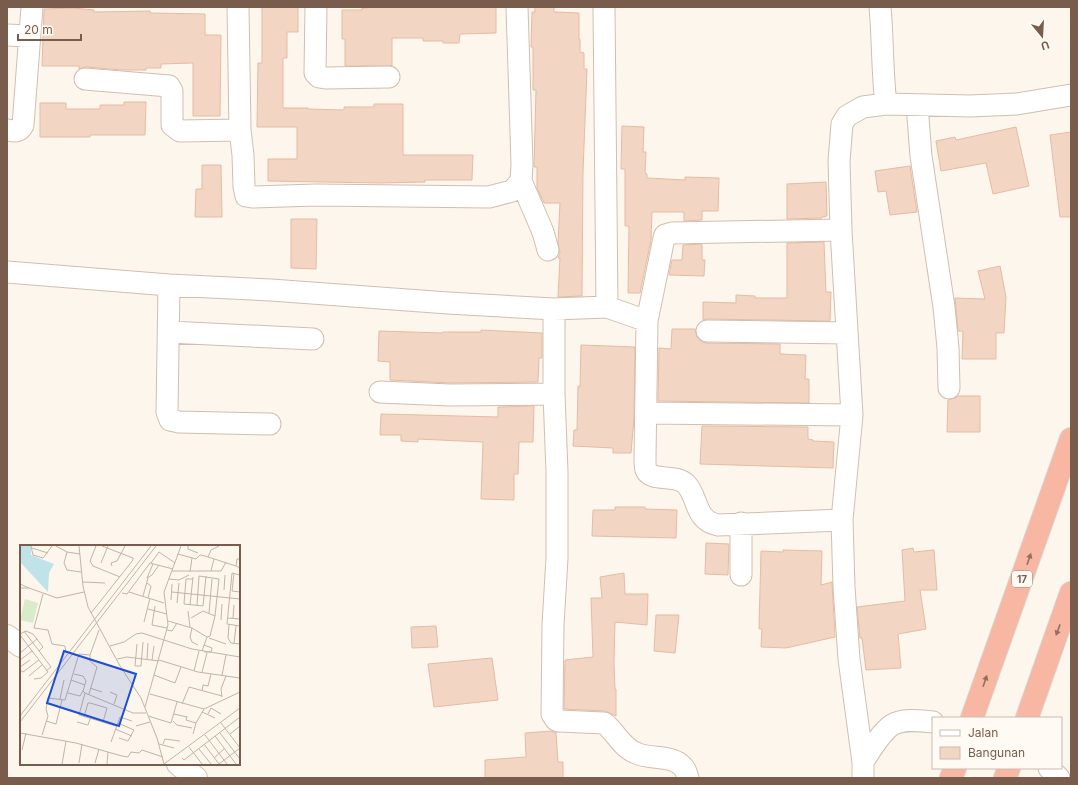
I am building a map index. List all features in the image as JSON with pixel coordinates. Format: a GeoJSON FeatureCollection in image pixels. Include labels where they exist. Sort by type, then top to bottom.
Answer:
{"type":"FeatureCollection","features":[{"type":"Feature","properties":{"kind":"highway","name":"17"},"geometry":{"type":"LineString","coordinates":[[972,717],[1071,439]]}},
{"type":"Feature","properties":{"kind":"highway"},"geometry":{"type":"LineString","coordinates":[[1027,717],[1071,593]]}},
{"type":"Feature","properties":{"kind":"main road"},"geometry":{"type":"LineString","coordinates":[[7,636],[20,645]]}},
{"type":"Feature","properties":{"kind":"main road"},"geometry":{"type":"LineString","coordinates":[[179,765],[196,778]]}},
{"type":"Feature","properties":{"kind":"street"},"geometry":{"type":"LineString","coordinates":[[7,130],[18,131],[23,125],[32,7]]}},
{"type":"Feature","properties":{"kind":"street"},"geometry":{"type":"LineString","coordinates":[[238,7],[240,130],[243,155],[244,187],[245,194],[248,197],[316,195],[489,197],[512,191],[521,181]]}},
{"type":"Feature","properties":{"kind":"street"},"geometry":{"type":"LineString","coordinates":[[316,7],[315,73],[317,75],[325,78],[389,76]]}},
{"type":"Feature","properties":{"kind":"street"},"geometry":{"type":"LineString","coordinates":[[517,7],[522,164],[521,181],[543,232],[548,250]]}},
{"type":"Feature","properties":{"kind":"street"},"geometry":{"type":"LineString","coordinates":[[604,7],[607,307]]}},
{"type":"Feature","properties":{"kind":"street"},"geometry":{"type":"LineString","coordinates":[[880,7],[883,32],[884,90],[886,104]]}},
{"type":"Feature","properties":{"kind":"street"},"geometry":{"type":"LineString","coordinates":[[7,35],[30,36]]}},
{"type":"Feature","properties":{"kind":"street"},"geometry":{"type":"LineString","coordinates":[[86,79],[169,86],[172,91],[172,125],[180,131],[240,130]]}},
{"type":"Feature","properties":{"kind":"street"},"geometry":{"type":"LineString","coordinates":[[863,770],[849,659],[844,587],[842,520],[852,415],[841,230],[839,161],[842,124],[847,116],[863,107],[886,104],[917,106],[970,106],[1017,104],[1071,95]]}},
{"type":"Feature","properties":{"kind":"street"},"geometry":{"type":"LineString","coordinates":[[917,106],[921,156],[945,314],[949,388]]}},
{"type":"Feature","properties":{"kind":"street"},"geometry":{"type":"LineString","coordinates":[[841,230],[694,232],[672,233],[666,235],[664,238],[647,321],[647,413],[645,458],[646,469],[649,474],[658,477],[675,478],[685,483],[703,517],[710,523],[718,525],[842,520]]}},
{"type":"Feature","properties":{"kind":"street"},"geometry":{"type":"LineString","coordinates":[[7,272],[169,285],[271,290],[448,303],[554,309],[607,307],[647,321]]}},
{"type":"Feature","properties":{"kind":"street"},"geometry":{"type":"LineString","coordinates":[[169,285],[167,412],[170,420],[178,422],[270,424]]}},
{"type":"Feature","properties":{"kind":"street"},"geometry":{"type":"LineString","coordinates":[[554,309],[557,558],[553,625],[552,714],[556,720],[559,721],[604,723],[623,744],[635,753],[644,756],[673,760],[682,765],[688,778]]}},
{"type":"Feature","properties":{"kind":"street"},"geometry":{"type":"LineString","coordinates":[[707,331],[847,333]]}},
{"type":"Feature","properties":{"kind":"street"},"geometry":{"type":"LineString","coordinates":[[169,332],[313,339]]}},
{"type":"Feature","properties":{"kind":"street"},"geometry":{"type":"LineString","coordinates":[[380,392],[554,394]]}},
{"type":"Feature","properties":{"kind":"street"},"geometry":{"type":"LineString","coordinates":[[647,413],[852,415]]}},
{"type":"Feature","properties":{"kind":"street"},"geometry":{"type":"LineString","coordinates":[[741,523],[741,575]]}},
{"type":"Feature","properties":{"kind":"street"},"geometry":{"type":"LineString","coordinates":[[863,770],[875,744],[892,725],[903,721],[932,722]]}},
{"type":"Feature","properties":{"kind":"street"},"geometry":{"type":"LineString","coordinates":[[1050,769],[1059,778]]}},
{"type":"Feature","properties":{"kind":"building"},"geometry":{"type":"Polygon","coordinates":[[[262,7],[298,7],[298,32],[287,32],[287,58],[283,58],[283,108],[344,110],[344,107],[374,107],[374,104],[403,104],[403,155],[473,155],[472,180],[425,180],[425,182],[379,183],[268,181],[268,159],[297,159],[297,127],[257,127],[258,63],[262,63],[262,7]]]}},
{"type":"Feature","properties":{"kind":"building"},"geometry":{"type":"Polygon","coordinates":[[[496,7],[496,33],[460,34],[459,43],[423,41],[423,38],[392,38],[392,66],[345,66],[345,39],[342,39],[342,10],[362,10],[362,8],[496,7]]]}},
{"type":"Feature","properties":{"kind":"building"},"geometry":{"type":"Polygon","coordinates":[[[535,7],[554,7],[554,12],[579,13],[580,52],[584,53],[584,69],[587,69],[583,172],[582,296],[558,297],[560,203],[544,203],[537,188],[537,167],[534,167],[536,90],[533,90],[533,47],[531,47],[532,12],[535,12],[535,7]]]}},
{"type":"Feature","properties":{"kind":"building"},"geometry":{"type":"Polygon","coordinates":[[[73,8],[94,10],[94,12],[150,11],[150,13],[205,14],[205,35],[221,35],[220,116],[193,116],[193,63],[161,64],[161,68],[146,68],[146,70],[86,67],[79,69],[79,66],[42,66],[44,9],[73,8]]]}},
{"type":"Feature","properties":{"kind":"building"},"geometry":{"type":"Polygon","coordinates":[[[124,102],[146,102],[145,135],[40,137],[40,103],[66,103],[66,109],[100,109],[100,105],[124,105],[124,102]]]}},
{"type":"Feature","properties":{"kind":"building"},"geometry":{"type":"Polygon","coordinates":[[[622,126],[644,127],[643,152],[646,152],[645,173],[647,174],[647,178],[685,180],[685,177],[719,178],[718,211],[702,211],[702,220],[684,221],[684,212],[652,212],[651,240],[640,293],[628,293],[629,226],[625,226],[625,169],[621,169],[622,126]]]}},
{"type":"Feature","properties":{"kind":"building"},"geometry":{"type":"Polygon","coordinates":[[[1016,127],[1029,186],[993,194],[986,163],[941,171],[936,141],[955,137],[956,140],[1016,127]]]}},
{"type":"Feature","properties":{"kind":"building"},"geometry":{"type":"Polygon","coordinates":[[[1071,132],[1071,217],[1060,217],[1050,135],[1071,132]]]}},
{"type":"Feature","properties":{"kind":"building"},"geometry":{"type":"Polygon","coordinates":[[[202,165],[221,165],[222,217],[195,217],[196,189],[202,189],[202,165]]]}},
{"type":"Feature","properties":{"kind":"building"},"geometry":{"type":"Polygon","coordinates":[[[910,166],[917,212],[890,215],[886,191],[878,192],[875,171],[910,166]]]}},
{"type":"Feature","properties":{"kind":"building"},"geometry":{"type":"Polygon","coordinates":[[[826,182],[827,216],[822,218],[787,219],[787,184],[826,182]]]}},
{"type":"Feature","properties":{"kind":"building"},"geometry":{"type":"Polygon","coordinates":[[[291,219],[317,219],[316,269],[291,268],[291,219]]]}},
{"type":"Feature","properties":{"kind":"building"},"geometry":{"type":"Polygon","coordinates":[[[824,242],[826,292],[831,292],[830,321],[703,320],[703,302],[736,303],[736,295],[755,296],[755,298],[787,298],[787,243],[824,242]]]}},
{"type":"Feature","properties":{"kind":"building"},"geometry":{"type":"Polygon","coordinates":[[[702,244],[702,260],[705,260],[704,276],[669,275],[672,260],[682,260],[683,245],[702,244]]]}},
{"type":"Feature","properties":{"kind":"building"},"geometry":{"type":"Polygon","coordinates":[[[1000,266],[1006,297],[1004,333],[996,333],[996,359],[962,359],[963,331],[958,331],[955,298],[985,299],[978,271],[1000,266]]]}},
{"type":"Feature","properties":{"kind":"building"},"geometry":{"type":"Polygon","coordinates":[[[672,329],[695,329],[697,337],[706,343],[780,344],[780,354],[806,355],[805,379],[809,379],[809,403],[658,401],[659,348],[671,349],[672,329]]]}},
{"type":"Feature","properties":{"kind":"building"},"geometry":{"type":"Polygon","coordinates":[[[481,330],[542,333],[542,358],[539,358],[538,382],[450,383],[390,380],[390,362],[378,361],[379,331],[442,333],[481,332],[481,330]]]}},
{"type":"Feature","properties":{"kind":"building"},"geometry":{"type":"Polygon","coordinates":[[[581,345],[635,347],[634,418],[631,453],[613,453],[613,448],[573,446],[574,430],[577,430],[581,345]]]}},
{"type":"Feature","properties":{"kind":"building"},"geometry":{"type":"Polygon","coordinates":[[[958,396],[980,396],[980,432],[947,432],[948,400],[958,396]]]}},
{"type":"Feature","properties":{"kind":"building"},"geometry":{"type":"Polygon","coordinates":[[[534,406],[533,442],[519,442],[518,474],[514,474],[514,500],[481,499],[483,442],[418,439],[418,442],[401,441],[401,435],[380,435],[381,414],[498,417],[498,407],[534,406]]]}},
{"type":"Feature","properties":{"kind":"building"},"geometry":{"type":"Polygon","coordinates":[[[702,426],[808,427],[808,439],[813,441],[834,442],[833,468],[700,464],[702,426]]]}},
{"type":"Feature","properties":{"kind":"building"},"geometry":{"type":"Polygon","coordinates":[[[615,507],[645,507],[645,509],[677,510],[676,538],[592,536],[593,510],[615,510],[615,507]]]}},
{"type":"Feature","properties":{"kind":"building"},"geometry":{"type":"Polygon","coordinates":[[[706,543],[729,544],[728,575],[705,574],[706,543]]]}},
{"type":"Feature","properties":{"kind":"building"},"geometry":{"type":"Polygon","coordinates":[[[913,548],[914,552],[934,550],[937,590],[920,590],[926,629],[898,634],[901,668],[866,670],[862,638],[860,638],[857,607],[905,601],[902,550],[913,548]]]}},
{"type":"Feature","properties":{"kind":"building"},"geometry":{"type":"Polygon","coordinates":[[[783,550],[822,551],[821,585],[832,582],[835,637],[786,648],[761,647],[762,629],[759,629],[761,551],[783,552],[783,550]]]}},
{"type":"Feature","properties":{"kind":"building"},"geometry":{"type":"Polygon","coordinates":[[[624,573],[625,594],[648,594],[647,625],[615,622],[614,663],[616,716],[605,711],[564,709],[565,660],[593,657],[591,598],[602,598],[600,577],[624,573]]]}},
{"type":"Feature","properties":{"kind":"building"},"geometry":{"type":"Polygon","coordinates":[[[656,615],[679,615],[675,653],[654,651],[656,615]]]}},
{"type":"Feature","properties":{"kind":"building"},"geometry":{"type":"Polygon","coordinates":[[[436,626],[438,647],[412,648],[411,627],[436,626]]]}},
{"type":"Feature","properties":{"kind":"building"},"geometry":{"type":"Polygon","coordinates":[[[492,658],[498,700],[434,707],[428,664],[492,658]]]}},
{"type":"Feature","properties":{"kind":"building"},"geometry":{"type":"Polygon","coordinates":[[[552,731],[556,733],[558,762],[563,762],[563,778],[485,778],[485,760],[526,757],[525,733],[552,731]]]}}]}
